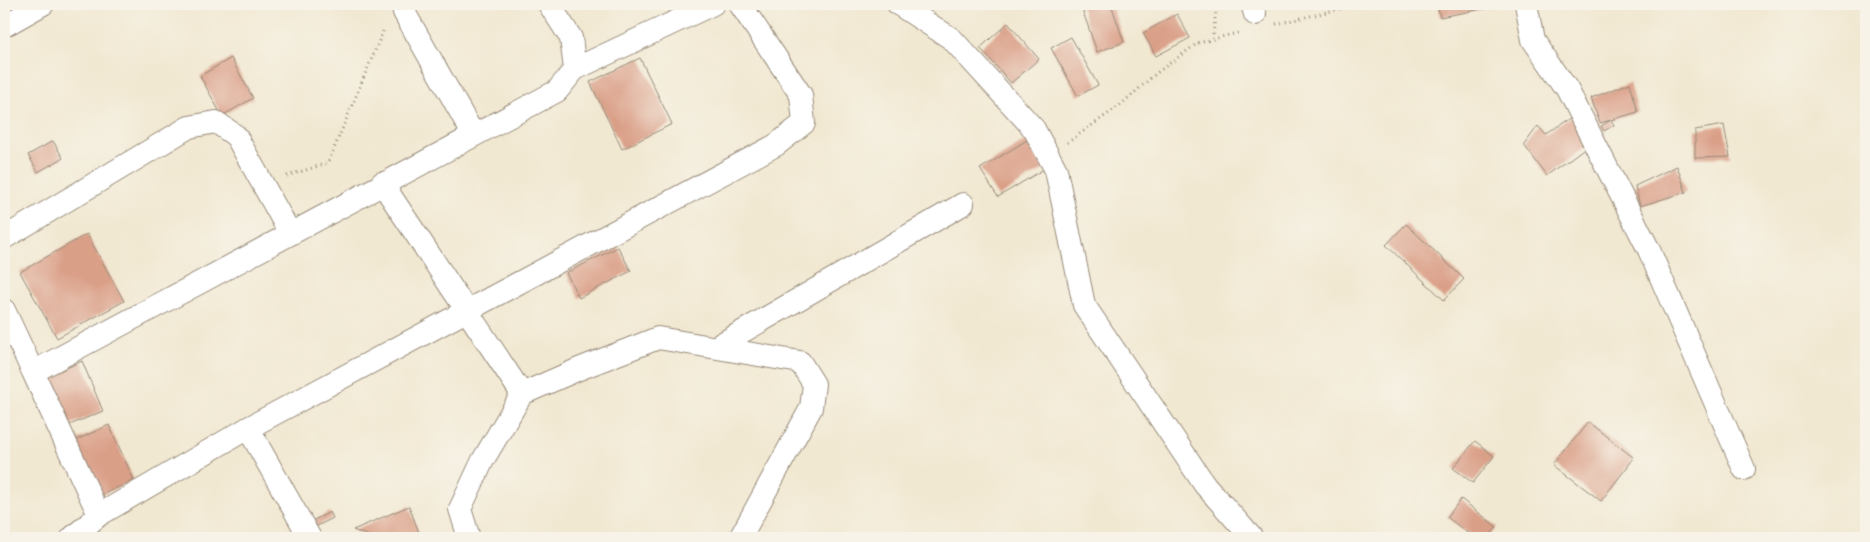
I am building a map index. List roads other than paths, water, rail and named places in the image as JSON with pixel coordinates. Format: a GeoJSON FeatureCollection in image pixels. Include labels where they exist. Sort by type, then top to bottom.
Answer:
{"type":"FeatureCollection","features":[{"type":"Feature","properties":{"kind":"street"},"geometry":{"type":"LineString","coordinates":[[4,26],[43,4]]}},
{"type":"Feature","properties":{"kind":"street"},"geometry":{"type":"LineString","coordinates":[[403,4],[404,12],[473,134]]}},
{"type":"Feature","properties":{"kind":"street"},"geometry":{"type":"LineString","coordinates":[[549,4],[571,38],[575,69]]}},
{"type":"Feature","properties":{"kind":"street"},"geometry":{"type":"LineString","coordinates":[[33,372],[473,134],[557,91],[575,69],[713,4]]}},
{"type":"Feature","properties":{"kind":"street"},"geometry":{"type":"LineString","coordinates":[[72,538],[99,515],[248,428],[776,145],[804,123],[801,95],[740,4]]}},
{"type":"Feature","properties":{"kind":"street"},"geometry":{"type":"LineString","coordinates":[[898,4],[952,39],[1034,129],[1056,170],[1084,304],[1205,485],[1252,538]]}},
{"type":"Feature","properties":{"kind":"street"},"geometry":{"type":"LineString","coordinates":[[1526,4],[1533,40],[1567,89],[1649,250],[1744,469]]}},
{"type":"Feature","properties":{"kind":"street"},"geometry":{"type":"LineString","coordinates":[[4,238],[189,127],[216,122],[236,136],[290,233]]}},
{"type":"Feature","properties":{"kind":"street"},"geometry":{"type":"LineString","coordinates":[[382,183],[522,394]]}},
{"type":"Feature","properties":{"kind":"street"},"geometry":{"type":"LineString","coordinates":[[716,347],[963,204]]}},
{"type":"Feature","properties":{"kind":"street"},"geometry":{"type":"LineString","coordinates":[[4,310],[99,515]]}},
{"type":"Feature","properties":{"kind":"street"},"geometry":{"type":"LineString","coordinates":[[469,538],[460,509],[483,460],[522,394],[658,338],[800,362],[814,384],[811,408],[740,538]]}},
{"type":"Feature","properties":{"kind":"street"},"geometry":{"type":"LineString","coordinates":[[248,428],[310,538]]}}]}
